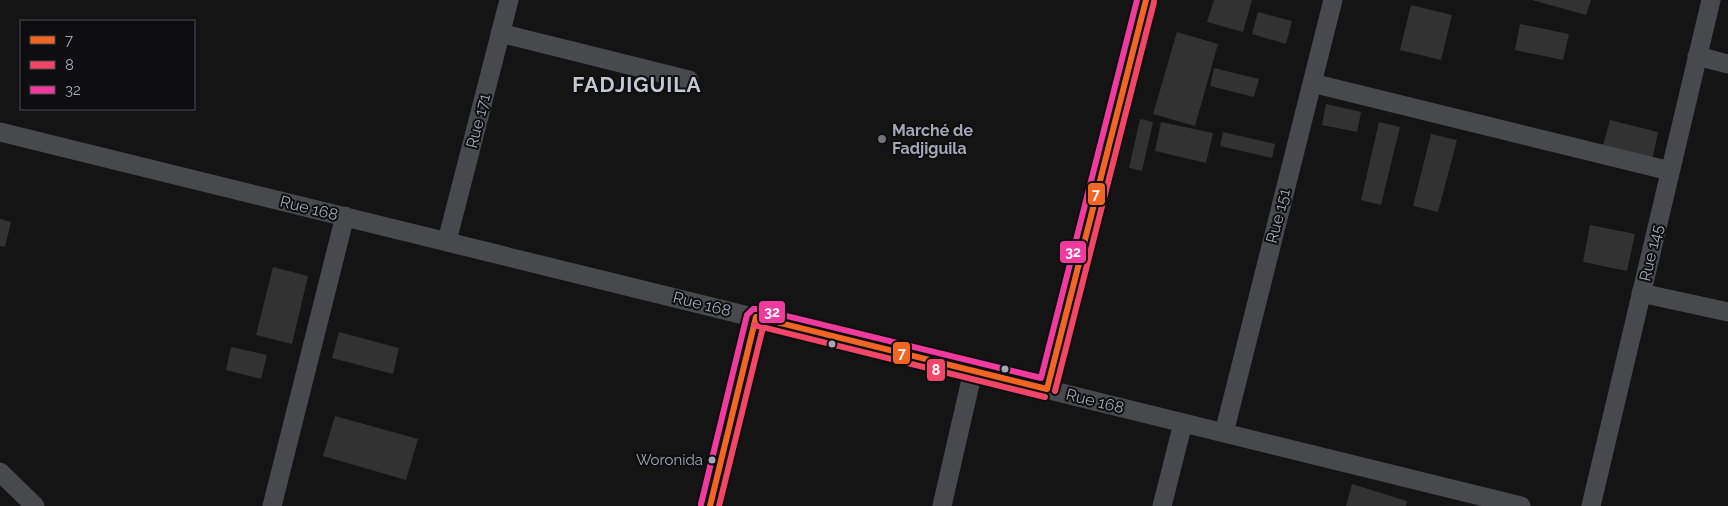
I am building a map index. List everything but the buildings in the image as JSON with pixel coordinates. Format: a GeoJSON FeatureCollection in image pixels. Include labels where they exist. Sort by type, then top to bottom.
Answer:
{"type":"FeatureCollection","features":[{"type":"Feature","properties":{"kind":"street","name":"Rue 171"},"geometry":{"type":"LineString","coordinates":[[447,241],[509,0]]}},
{"type":"Feature","properties":{"kind":"street"},"geometry":{"type":"LineString","coordinates":[[1047,389],[1146,0]]}},
{"type":"Feature","properties":{"kind":"street","name":"Rue 151"},"geometry":{"type":"LineString","coordinates":[[1224,433],[1333,0]]}},
{"type":"Feature","properties":{"kind":"street","name":"Rue 145"},"geometry":{"type":"LineString","coordinates":[[1591,506],[1711,0]]}},
{"type":"Feature","properties":{"kind":"street"},"geometry":{"type":"LineString","coordinates":[[500,34],[688,80]]}},
{"type":"Feature","properties":{"kind":"street"},"geometry":{"type":"LineString","coordinates":[[1697,56],[1728,64]]}},
{"type":"Feature","properties":{"kind":"street"},"geometry":{"type":"LineString","coordinates":[[1312,83],[1670,170]]}},
{"type":"Feature","properties":{"kind":"street","name":"Rue 168"},"geometry":{"type":"LineString","coordinates":[[0,132],[1521,506]]}},
{"type":"Feature","properties":{"kind":"street"},"geometry":{"type":"LineString","coordinates":[[272,506],[345,216]]}},
{"type":"Feature","properties":{"kind":"street"},"geometry":{"type":"LineString","coordinates":[[1641,293],[1728,312]]}},
{"type":"Feature","properties":{"kind":"street"},"geometry":{"type":"LineString","coordinates":[[710,506],[756,317]]}},
{"type":"Feature","properties":{"kind":"street"},"geometry":{"type":"LineString","coordinates":[[942,506],[974,371]]}},
{"type":"Feature","properties":{"kind":"street"},"geometry":{"type":"LineString","coordinates":[[1162,506],[1183,423]]}},
{"type":"Feature","properties":{"kind":"street"},"geometry":{"type":"LineString","coordinates":[[0,472],[35,506]]}},
{"type":"Feature","properties":{"kind":"transit line","name":"32"},"geometry":{"type":"LineString","coordinates":[[701,504],[747,315],[753,309],[1041,378],[1137,0]]}},
{"type":"Feature","properties":{"kind":"transit line","name":"7"},"geometry":{"type":"LineString","coordinates":[[1047,389],[1146,0]]}},
{"type":"Feature","properties":{"kind":"transit line","name":"8"},"geometry":{"type":"LineString","coordinates":[[1055,391],[1154,2]]}},
{"type":"Feature","properties":{"kind":"transit line","name":"7"},"geometry":{"type":"LineString","coordinates":[[756,317],[1047,389]]}},
{"type":"Feature","properties":{"kind":"transit line","name":"7"},"geometry":{"type":"LineString","coordinates":[[710,506],[756,317]]}},
{"type":"Feature","properties":{"kind":"transit line","name":"8"},"geometry":{"type":"LineString","coordinates":[[719,506],[765,319]]}},
{"type":"Feature","properties":{"kind":"transit line","name":"8"},"geometry":{"type":"LineString","coordinates":[[754,325],[1045,397]]}},
{"type":"Feature","properties":{"kind":"place","name":"Marché de Fadjiguila"},"geometry":{"type":"Point","coordinates":[882,139]}},
{"type":"Feature","properties":{"kind":"place","name":"Woronida"},"geometry":{"type":"Point","coordinates":[712,460]}},
{"type":"Feature","properties":{"kind":"district","name":"FADJIGUILA"},"geometry":{"type":"Point","coordinates":[637,84]}}]}
